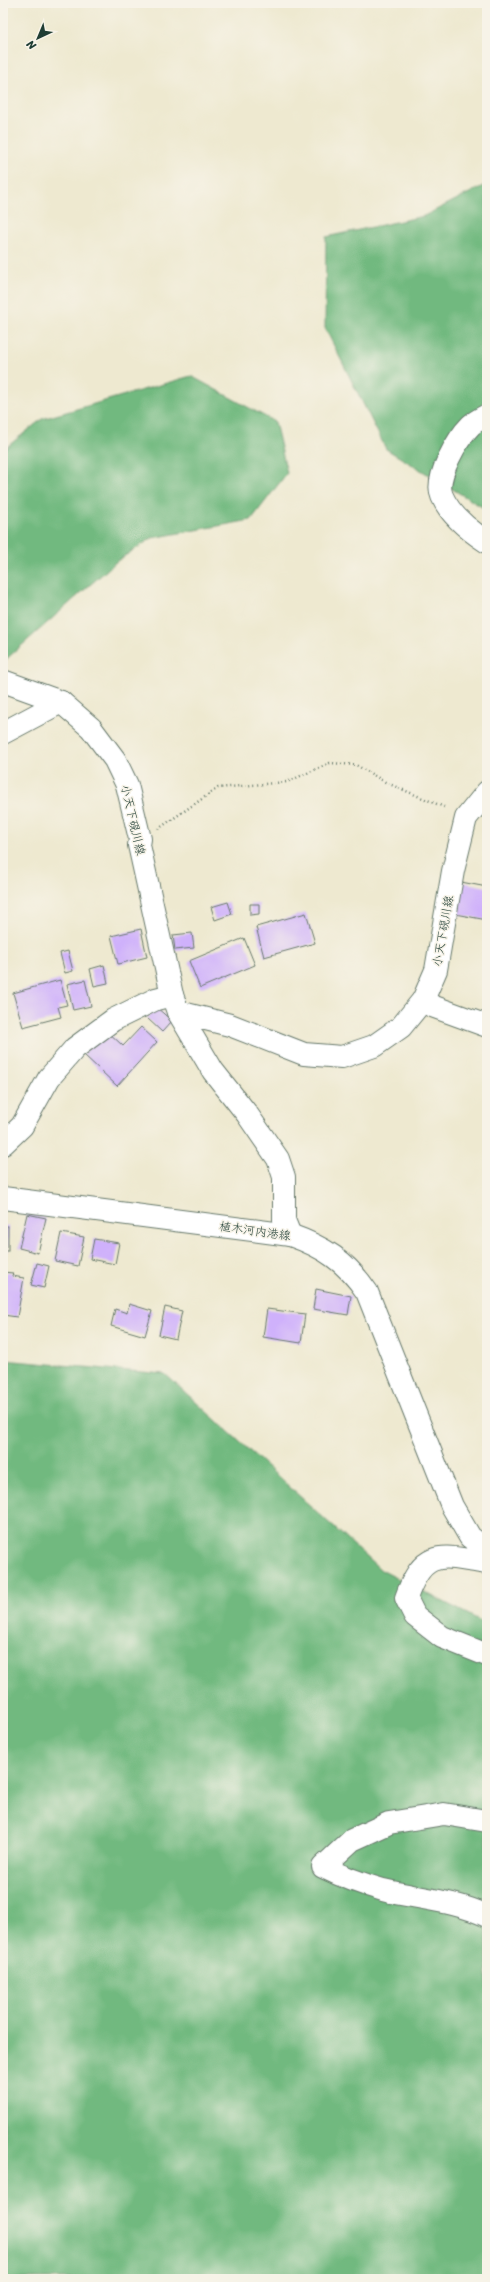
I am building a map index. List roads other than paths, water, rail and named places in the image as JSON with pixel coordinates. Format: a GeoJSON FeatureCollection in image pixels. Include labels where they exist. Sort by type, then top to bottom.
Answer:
{"type":"FeatureCollection","features":[{"type":"Feature","properties":{"kind":"main road"},"geometry":{"type":"LineString","coordinates":[[487,415],[471,425],[451,453],[441,475],[441,495],[458,520],[487,542]]}},
{"type":"Feature","properties":{"kind":"main road","name":"小天下硯川線"},"geometry":{"type":"LineString","coordinates":[[3,681],[61,702],[91,728],[115,760],[126,785],[140,839],[139,845],[175,1004],[304,1054],[342,1057],[374,1046],[401,1027],[423,1000],[436,970],[453,871],[466,818],[487,792]]}},
{"type":"Feature","properties":{"kind":"main road"},"geometry":{"type":"LineString","coordinates":[[3,733],[61,702]]}},
{"type":"Feature","properties":{"kind":"main road"},"geometry":{"type":"LineString","coordinates":[[7,1135],[22,1126],[49,1078],[75,1048],[113,1020],[156,999],[175,1004],[213,1071],[252,1120],[278,1159],[284,1177],[284,1220],[290,1235]]}},
{"type":"Feature","properties":{"kind":"main road"},"geometry":{"type":"LineString","coordinates":[[423,1000],[432,1006],[487,1026]]}},
{"type":"Feature","properties":{"kind":"main road","name":"植木河内港線"},"geometry":{"type":"LineString","coordinates":[[3,1198],[290,1235],[328,1251],[355,1274],[367,1292],[452,1506],[470,1536],[487,1550]]}},
{"type":"Feature","properties":{"kind":"main road"},"geometry":{"type":"LineString","coordinates":[[487,1563],[444,1556],[431,1560],[413,1578],[406,1598],[415,1616],[442,1637],[487,1655]]}},
{"type":"Feature","properties":{"kind":"main road"},"geometry":{"type":"LineString","coordinates":[[487,1821],[444,1814],[389,1823],[352,1840],[323,1867],[349,1880],[384,1890],[445,1901],[470,1908],[487,1916]]}}]}
